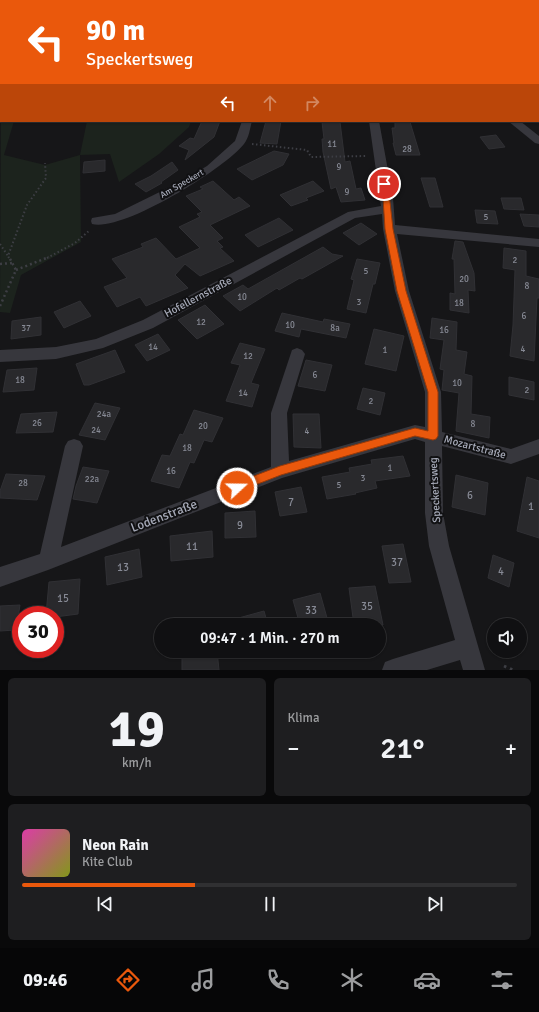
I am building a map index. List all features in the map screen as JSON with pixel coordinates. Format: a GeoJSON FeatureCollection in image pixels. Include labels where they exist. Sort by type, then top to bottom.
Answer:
{"type":"FeatureCollection","features":[{"type":"Feature","properties":{"kind":"street"},"geometry":{"type":"LineString","coordinates":[[240,142],[247,122]]}},
{"type":"Feature","properties":{"kind":"street","name":"Speckertsweg"},"geometry":{"type":"LineString","coordinates":[[374,122],[389,229],[402,291],[433,392],[434,513],[439,546],[474,670]]}},
{"type":"Feature","properties":{"kind":"street"},"geometry":{"type":"LineString","coordinates":[[514,122],[539,141]]}},
{"type":"Feature","properties":{"kind":"street","name":"Am Speckert"},"geometry":{"type":"LineString","coordinates":[[97,222],[118,218],[184,185],[210,168],[240,142]]}},
{"type":"Feature","properties":{"kind":"street","name":"Hofellernstraße"},"geometry":{"type":"LineString","coordinates":[[0,356],[56,353],[98,344],[148,324],[352,215],[387,209]]}},
{"type":"Feature","properties":{"kind":"street"},"geometry":{"type":"LineString","coordinates":[[389,229],[539,243]]}},
{"type":"Feature","properties":{"kind":"street"},"geometry":{"type":"LineString","coordinates":[[280,471],[279,413],[297,354]]}},
{"type":"Feature","properties":{"kind":"street","name":"Lodenstraße"},"geometry":{"type":"LineString","coordinates":[[0,577],[48,561],[280,471],[415,432],[433,436]]}},
{"type":"Feature","properties":{"kind":"street","name":"Mozartstraße"},"geometry":{"type":"LineString","coordinates":[[433,436],[511,457],[539,446]]}},
{"type":"Feature","properties":{"kind":"street"},"geometry":{"type":"LineString","coordinates":[[48,561],[74,446]]}},
{"type":"Feature","properties":{"kind":"street"},"geometry":{"type":"LineString","coordinates":[[393,670],[467,647]]}},
{"type":"Feature","properties":{"kind":"path"},"geometry":{"type":"LineString","coordinates":[[240,142],[307,150],[311,157],[380,156]]}},
{"type":"Feature","properties":{"kind":"path"},"geometry":{"type":"LineString","coordinates":[[8,256],[27,205],[46,178],[45,163]]}},
{"type":"Feature","properties":{"kind":"path"},"geometry":{"type":"LineString","coordinates":[[16,270],[32,266],[82,239],[97,222]]}},
{"type":"Feature","properties":{"kind":"path"},"geometry":{"type":"LineString","coordinates":[[0,244],[16,270]]}},
{"type":"Feature","properties":{"kind":"path"},"geometry":{"type":"LineString","coordinates":[[0,264],[12,263]]}},
{"type":"Feature","properties":{"kind":"path"},"geometry":{"type":"LineString","coordinates":[[0,306],[16,270]]}},
{"type":"Feature","properties":{"kind":"path"},"geometry":{"type":"LineString","coordinates":[[504,666],[514,670]]}},
{"type":"Feature","properties":{"kind":"shaded area"},"geometry":{"type":"Polygon","coordinates":[[[1,122],[14,122],[4,155],[45,165],[80,155],[81,242],[21,275],[10,313],[0,312],[1,122]]]}},
{"type":"Feature","properties":{"kind":"shaded area"},"geometry":{"type":"Polygon","coordinates":[[[87,122],[191,122],[189,127],[159,154],[119,182],[110,154],[80,155],[87,122]]]}},
{"type":"Feature","properties":{"kind":"building"},"geometry":{"type":"Polygon","coordinates":[[[202,122],[220,122],[214,137],[185,160],[189,150],[179,146],[190,138],[194,139],[202,122]]]}},
{"type":"Feature","properties":{"kind":"building"},"geometry":{"type":"Polygon","coordinates":[[[266,122],[281,122],[277,144],[260,143],[266,122]]]}},
{"type":"Feature","properties":{"kind":"building"},"geometry":{"type":"Polygon","coordinates":[[[322,122],[340,122],[345,162],[350,161],[356,189],[361,188],[365,200],[341,202],[336,187],[331,189],[323,152],[322,139],[324,139],[322,122]]]}},
{"type":"Feature","properties":{"kind":"building"},"geometry":{"type":"Polygon","coordinates":[[[395,122],[410,122],[420,155],[396,155],[393,143],[392,128],[395,128],[395,122]]]}},
{"type":"Feature","properties":{"kind":"building"},"geometry":{"type":"Polygon","coordinates":[[[496,135],[505,147],[489,149],[480,137],[496,135]]]}},
{"type":"Feature","properties":{"kind":"building"},"geometry":{"type":"Polygon","coordinates":[[[274,151],[289,154],[283,165],[252,180],[237,169],[274,151]]]}},
{"type":"Feature","properties":{"kind":"building"},"geometry":{"type":"Polygon","coordinates":[[[105,160],[105,171],[83,173],[84,162],[105,160]]]}},
{"type":"Feature","properties":{"kind":"building"},"geometry":{"type":"Polygon","coordinates":[[[172,162],[178,170],[161,182],[162,183],[146,192],[135,184],[151,176],[172,162]]]}},
{"type":"Feature","properties":{"kind":"building"},"geometry":{"type":"Polygon","coordinates":[[[421,178],[435,178],[443,207],[430,207],[421,178]]]}},
{"type":"Feature","properties":{"kind":"building"},"geometry":{"type":"Polygon","coordinates":[[[213,181],[234,200],[239,197],[250,206],[210,225],[223,238],[217,241],[223,247],[220,248],[234,261],[200,276],[185,264],[175,275],[188,288],[146,306],[140,297],[117,307],[104,287],[127,278],[112,259],[143,247],[141,244],[156,238],[176,259],[200,248],[179,227],[200,217],[197,214],[202,212],[186,196],[203,189],[200,187],[213,181]]]}},
{"type":"Feature","properties":{"kind":"building"},"geometry":{"type":"Polygon","coordinates":[[[313,181],[324,191],[306,198],[308,200],[291,206],[280,195],[313,181]]]}},
{"type":"Feature","properties":{"kind":"building"},"geometry":{"type":"Polygon","coordinates":[[[501,198],[521,198],[524,210],[504,209],[501,198]]]}},
{"type":"Feature","properties":{"kind":"building"},"geometry":{"type":"Polygon","coordinates":[[[475,210],[495,211],[498,224],[477,223],[475,210]]]}},
{"type":"Feature","properties":{"kind":"building"},"geometry":{"type":"Polygon","coordinates":[[[520,214],[539,215],[539,227],[524,226],[520,214]]]}},
{"type":"Feature","properties":{"kind":"building"},"geometry":{"type":"Polygon","coordinates":[[[279,218],[293,230],[258,247],[245,235],[279,218]]]}},
{"type":"Feature","properties":{"kind":"building"},"geometry":{"type":"Polygon","coordinates":[[[361,223],[377,234],[359,245],[343,233],[361,223]]]}},
{"type":"Feature","properties":{"kind":"building"},"geometry":{"type":"Polygon","coordinates":[[[455,241],[463,242],[474,273],[475,291],[468,290],[469,313],[450,310],[450,293],[455,294],[454,259],[452,259],[455,241]]]}},
{"type":"Feature","properties":{"kind":"building"},"geometry":{"type":"Polygon","coordinates":[[[323,247],[332,254],[343,256],[302,279],[300,278],[279,290],[277,288],[240,311],[223,296],[243,285],[248,289],[323,247]]]}},
{"type":"Feature","properties":{"kind":"building"},"geometry":{"type":"Polygon","coordinates":[[[504,248],[526,251],[526,276],[539,279],[534,361],[510,356],[515,270],[503,268],[504,248]]]}},
{"type":"Feature","properties":{"kind":"building"},"geometry":{"type":"Polygon","coordinates":[[[357,259],[380,263],[366,313],[347,309],[354,280],[351,279],[357,259]]]}},
{"type":"Feature","properties":{"kind":"building"},"geometry":{"type":"Polygon","coordinates":[[[80,301],[91,316],[64,328],[54,312],[80,301]]]}},
{"type":"Feature","properties":{"kind":"building"},"geometry":{"type":"Polygon","coordinates":[[[205,305],[224,324],[197,339],[178,320],[205,305]]]}},
{"type":"Feature","properties":{"kind":"building"},"geometry":{"type":"Polygon","coordinates":[[[282,313],[323,322],[324,319],[350,324],[346,338],[301,329],[299,337],[275,331],[282,313]]]}},
{"type":"Feature","properties":{"kind":"building"},"geometry":{"type":"Polygon","coordinates":[[[41,317],[41,335],[11,339],[12,321],[41,317]]]}},
{"type":"Feature","properties":{"kind":"building"},"geometry":{"type":"Polygon","coordinates":[[[432,318],[457,322],[456,350],[467,352],[464,374],[472,376],[471,414],[490,417],[489,438],[456,431],[459,393],[442,390],[444,370],[440,369],[444,340],[430,338],[432,318]]]}},
{"type":"Feature","properties":{"kind":"building"},"geometry":{"type":"Polygon","coordinates":[[[374,329],[404,336],[396,371],[365,364],[374,329]]]}},
{"type":"Feature","properties":{"kind":"building"},"geometry":{"type":"Polygon","coordinates":[[[158,334],[170,350],[147,361],[135,345],[158,334]]]}},
{"type":"Feature","properties":{"kind":"building"},"geometry":{"type":"Polygon","coordinates":[[[240,343],[265,349],[251,383],[259,385],[252,407],[226,401],[240,365],[231,363],[240,343]]]}},
{"type":"Feature","properties":{"kind":"building"},"geometry":{"type":"Polygon","coordinates":[[[115,350],[125,372],[89,385],[84,385],[76,364],[115,350]]]}},
{"type":"Feature","properties":{"kind":"building"},"geometry":{"type":"Polygon","coordinates":[[[306,360],[332,365],[325,391],[298,386],[306,360]]]}},
{"type":"Feature","properties":{"kind":"building"},"geometry":{"type":"Polygon","coordinates":[[[37,368],[34,390],[3,392],[7,370],[37,368]]]}},
{"type":"Feature","properties":{"kind":"building"},"geometry":{"type":"Polygon","coordinates":[[[509,377],[534,382],[534,400],[509,395],[509,377]]]}},
{"type":"Feature","properties":{"kind":"building"},"geometry":{"type":"Polygon","coordinates":[[[363,388],[385,393],[380,415],[357,409],[363,388]]]}},
{"type":"Feature","properties":{"kind":"building"},"geometry":{"type":"Polygon","coordinates":[[[95,403],[120,408],[105,440],[79,435],[95,403]]]}},
{"type":"Feature","properties":{"kind":"building"},"geometry":{"type":"Polygon","coordinates":[[[194,410],[223,418],[212,442],[204,440],[194,463],[190,462],[179,488],[151,481],[162,455],[170,456],[180,434],[183,435],[194,410]]]}},
{"type":"Feature","properties":{"kind":"building"},"geometry":{"type":"Polygon","coordinates":[[[57,412],[53,432],[16,433],[21,414],[57,412]]]}},
{"type":"Feature","properties":{"kind":"building"},"geometry":{"type":"Polygon","coordinates":[[[293,414],[319,414],[321,448],[294,447],[293,414]]]}},
{"type":"Feature","properties":{"kind":"building"},"geometry":{"type":"Polygon","coordinates":[[[403,456],[410,476],[375,481],[377,488],[355,493],[356,494],[327,499],[322,477],[350,472],[349,468],[372,464],[371,460],[403,456]]]}},
{"type":"Feature","properties":{"kind":"building"},"geometry":{"type":"Polygon","coordinates":[[[83,467],[109,471],[97,503],[73,499],[83,467]]]}},
{"type":"Feature","properties":{"kind":"building"},"geometry":{"type":"Polygon","coordinates":[[[6,474],[45,476],[37,500],[0,498],[0,491],[6,474]]]}},
{"type":"Feature","properties":{"kind":"building"},"geometry":{"type":"Polygon","coordinates":[[[456,475],[488,483],[485,515],[452,507],[456,475]]]}},
{"type":"Feature","properties":{"kind":"building"},"geometry":{"type":"Polygon","coordinates":[[[527,477],[539,481],[539,538],[517,531],[527,477]]]}},
{"type":"Feature","properties":{"kind":"building"},"geometry":{"type":"Polygon","coordinates":[[[301,487],[307,512],[280,516],[275,492],[301,487]]]}},
{"type":"Feature","properties":{"kind":"building"},"geometry":{"type":"Polygon","coordinates":[[[255,511],[256,537],[225,538],[225,513],[255,511]]]}},
{"type":"Feature","properties":{"kind":"building"},"geometry":{"type":"Polygon","coordinates":[[[212,531],[213,557],[171,561],[170,536],[212,531]]]}},
{"type":"Feature","properties":{"kind":"building"},"geometry":{"type":"Polygon","coordinates":[[[403,544],[411,582],[389,583],[382,546],[403,544]]]}},
{"type":"Feature","properties":{"kind":"building"},"geometry":{"type":"Polygon","coordinates":[[[139,549],[142,577],[107,585],[105,557],[139,549]]]}},
{"type":"Feature","properties":{"kind":"building"},"geometry":{"type":"Polygon","coordinates":[[[493,555],[514,563],[509,587],[488,578],[493,555]]]}},
{"type":"Feature","properties":{"kind":"building"},"geometry":{"type":"Polygon","coordinates":[[[80,579],[78,614],[64,616],[64,606],[47,606],[49,582],[80,579]]]}},
{"type":"Feature","properties":{"kind":"building"},"geometry":{"type":"Polygon","coordinates":[[[375,586],[382,618],[353,618],[349,588],[375,586]]]}},
{"type":"Feature","properties":{"kind":"building"},"geometry":{"type":"Polygon","coordinates":[[[320,593],[327,618],[298,618],[293,600],[320,593]]]}},
{"type":"Feature","properties":{"kind":"building"},"geometry":{"type":"Polygon","coordinates":[[[20,605],[12,606],[12,630],[0,631],[0,606],[20,605]]]}},
{"type":"Feature","properties":{"kind":"building"},"geometry":{"type":"Polygon","coordinates":[[[264,611],[266,618],[239,618],[264,611]]]}},
{"type":"Feature","properties":{"kind":"building"},"geometry":{"type":"Polygon","coordinates":[[[182,658],[218,658],[219,670],[182,670],[182,658]]]}},
{"type":"Feature","properties":{"kind":"route"},"geometry":{"type":"LineString","coordinates":[[237,488],[280,471],[415,432],[433,436],[433,392],[402,291],[389,229],[387,198],[384,184]]}}]}
